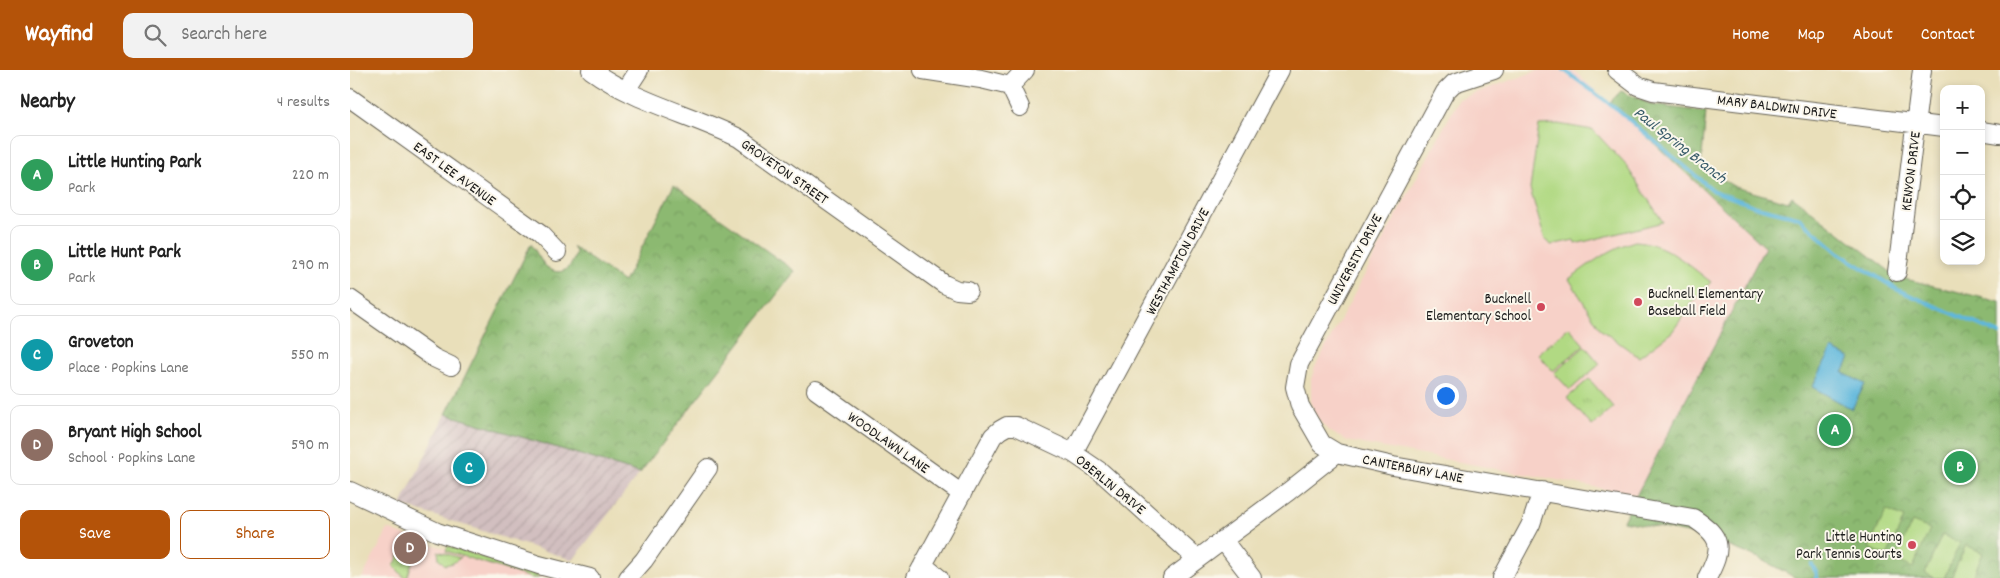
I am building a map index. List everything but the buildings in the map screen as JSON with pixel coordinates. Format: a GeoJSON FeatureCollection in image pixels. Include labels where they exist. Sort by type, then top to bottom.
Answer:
{"type":"FeatureCollection","features":[{"type":"Feature","properties":{"kind":"street","name":"GROVETON STREET"},"geometry":{"type":"LineString","coordinates":[[591,70],[610,83],[739,138],[944,284],[957,290],[968,291]]}},
{"type":"Feature","properties":{"kind":"street"},"geometry":{"type":"LineString","coordinates":[[626,90],[639,70]]}},
{"type":"Feature","properties":{"kind":"street"},"geometry":{"type":"LineString","coordinates":[[923,70],[981,78],[1010,86],[1020,107]]}},
{"type":"Feature","properties":{"kind":"street"},"geometry":{"type":"LineString","coordinates":[[1010,86],[1025,70]]}},
{"type":"Feature","properties":{"kind":"street","name":"WESTHAMPTON DRIVE"},"geometry":{"type":"LineString","coordinates":[[1073,453],[1280,70]]}},
{"type":"Feature","properties":{"kind":"street"},"geometry":{"type":"LineString","coordinates":[[1471,73],[1494,70]]}},
{"type":"Feature","properties":{"kind":"street","name":"MARY BALDWIN DRIVE"},"geometry":{"type":"LineString","coordinates":[[1617,70],[1638,86],[1653,91],[1940,126]]}},
{"type":"Feature","properties":{"kind":"street","name":"KENYON DRIVE"},"geometry":{"type":"LineString","coordinates":[[1898,272],[1922,70]]}},
{"type":"Feature","properties":{"kind":"street","name":"UNIVERSITY DRIVE"},"geometry":{"type":"LineString","coordinates":[[1337,453],[1322,444],[1300,406],[1295,387],[1299,364],[1445,92],[1454,83],[1471,73]]}},
{"type":"Feature","properties":{"kind":"street","name":"EAST LEE AVENUE"},"geometry":{"type":"LineString","coordinates":[[350,98],[540,234],[557,252]]}},
{"type":"Feature","properties":{"kind":"street"},"geometry":{"type":"LineString","coordinates":[[1985,132],[2000,134]]}},
{"type":"Feature","properties":{"kind":"street"},"geometry":{"type":"LineString","coordinates":[[350,299],[434,358],[451,366]]}},
{"type":"Feature","properties":{"kind":"street","name":"WOODLAWN LANE"},"geometry":{"type":"LineString","coordinates":[[816,390],[962,494]]}},
{"type":"Feature","properties":{"kind":"street","name":"OBERLIN DRIVE"},"geometry":{"type":"LineString","coordinates":[[920,572],[994,436],[1007,426],[1023,428],[1073,453],[1101,472],[1197,559]]}},
{"type":"Feature","properties":{"kind":"street"},"geometry":{"type":"LineString","coordinates":[[1172,578],[1337,453]]}},
{"type":"Feature","properties":{"kind":"street","name":"CANTERBURY LANE"},"geometry":{"type":"LineString","coordinates":[[1337,453],[1393,466],[1693,518],[1712,532],[1718,542],[1716,562],[1707,578]]}},
{"type":"Feature","properties":{"kind":"street"},"geometry":{"type":"LineString","coordinates":[[628,578],[644,560],[708,468]]}},
{"type":"Feature","properties":{"kind":"street"},"geometry":{"type":"LineString","coordinates":[[350,491],[437,532],[539,565],[590,578]]}},
{"type":"Feature","properties":{"kind":"street"},"geometry":{"type":"LineString","coordinates":[[1502,578],[1531,524],[1542,492]]}},
{"type":"Feature","properties":{"kind":"street"},"geometry":{"type":"LineString","coordinates":[[1223,540],[1252,578]]}},
{"type":"Feature","properties":{"kind":"street"},"geometry":{"type":"LineString","coordinates":[[920,572],[939,578]]}},
{"type":"Feature","properties":{"kind":"shaded area","name":"Bucknell Elementary School"},"geometry":{"type":"Polygon","coordinates":[[[1539,70],[1573,70],[1765,247],[1637,495],[1347,441],[1329,431],[1323,425],[1314,413],[1311,403],[1311,379],[1315,367],[1459,99],[1539,70]]]}},
{"type":"Feature","properties":{"kind":"shaded area"},"geometry":{"type":"Polygon","coordinates":[[[446,414],[640,473],[573,560],[401,505],[446,414]]]}},
{"type":"Feature","properties":{"kind":"shaded area"},"geometry":{"type":"Polygon","coordinates":[[[388,529],[417,540],[544,578],[362,578],[388,529]]]}},
{"type":"Feature","properties":{"kind":"green space"},"geometry":{"type":"Polygon","coordinates":[[[1621,91],[1652,105],[1706,112],[1701,167],[1735,187],[1788,202],[1792,196],[1897,277],[2000,302],[2000,578],[1796,578],[1759,558],[1699,535],[1623,521],[1765,247],[1610,102],[1621,91]]]}},
{"type":"Feature","properties":{"kind":"green space"},"geometry":{"type":"Polygon","coordinates":[[[1558,124],[1593,130],[1625,164],[1663,222],[1575,244],[1574,240],[1551,245],[1545,240],[1530,189],[1539,125],[1558,124]]]}},
{"type":"Feature","properties":{"kind":"green space"},"geometry":{"type":"Polygon","coordinates":[[[674,185],[795,271],[640,473],[446,414],[531,244],[549,269],[559,272],[568,267],[572,263],[576,252],[573,247],[624,282],[674,185]]]}},
{"type":"Feature","properties":{"kind":"green space","name":"Bucknell Elementary Baseball Field"},"geometry":{"type":"Polygon","coordinates":[[[1635,241],[1657,246],[1676,255],[1711,282],[1696,298],[1672,332],[1639,357],[1601,330],[1569,279],[1609,252],[1635,241]]]}},
{"type":"Feature","properties":{"kind":"green space"},"geometry":{"type":"Polygon","coordinates":[[[1569,327],[1584,345],[1553,371],[1538,354],[1569,327]]]}},
{"type":"Feature","properties":{"kind":"green space"},"geometry":{"type":"Polygon","coordinates":[[[1585,346],[1600,364],[1570,390],[1554,373],[1585,346]]]}},
{"type":"Feature","properties":{"kind":"green space"},"geometry":{"type":"Polygon","coordinates":[[[1589,379],[1614,407],[1592,426],[1567,398],[1589,379]]]}},
{"type":"Feature","properties":{"kind":"green space","name":"Little Hunting Park Tennis Courts"},"geometry":{"type":"Polygon","coordinates":[[[1886,510],[1904,518],[1887,556],[1869,548],[1886,510]]]}},
{"type":"Feature","properties":{"kind":"green space","name":"Little Hunting Park Tennis Courts"},"geometry":{"type":"Polygon","coordinates":[[[1912,522],[1930,529],[1913,568],[1895,560],[1912,522]]]}},
{"type":"Feature","properties":{"kind":"green space","name":"Little Hunting Park Tennis Courts"},"geometry":{"type":"Polygon","coordinates":[[[1942,535],[1960,543],[1944,578],[1935,578],[1925,573],[1942,535]]]}},
{"type":"Feature","properties":{"kind":"green space"},"geometry":{"type":"Polygon","coordinates":[[[411,536],[417,540],[418,545],[407,578],[405,578],[394,566],[408,538],[411,536]]]}},
{"type":"Feature","properties":{"kind":"green space"},"geometry":{"type":"Polygon","coordinates":[[[1966,545],[1983,553],[1972,578],[1951,578],[1966,545]]]}},
{"type":"Feature","properties":{"kind":"green space"},"geometry":{"type":"Polygon","coordinates":[[[448,546],[537,575],[539,578],[532,578],[446,551],[448,546]]]}},
{"type":"Feature","properties":{"kind":"green space"},"geometry":{"type":"Polygon","coordinates":[[[438,551],[460,558],[453,563],[445,565],[439,559],[438,551]]]}},
{"type":"Feature","properties":{"kind":"water"},"geometry":{"type":"Polygon","coordinates":[[[1832,349],[1850,358],[1843,373],[1865,384],[1852,409],[1812,387],[1832,349]]]}},
{"type":"Feature","properties":{"kind":"waterway","name":"Paul Spring Branch"},"geometry":{"type":"LineString","coordinates":[[1564,70],[1615,108],[1714,191],[1757,207],[1798,217],[1840,254],[1898,290],[2000,334]]}},
{"type":"Feature","properties":{"kind":"waterway","name":"Paul Spring Branch"},"geometry":{"type":"LineString","coordinates":[[1812,565],[1817,574],[1816,578]]}},
{"type":"Feature","properties":{"kind":"place","name":"Bucknell Elementary Baseball Field"},"geometry":{"type":"Point","coordinates":[1638,302]}},
{"type":"Feature","properties":{"kind":"place","name":"Bucknell Elementary School"},"geometry":{"type":"Point","coordinates":[1541,307]}},
{"type":"Feature","properties":{"kind":"place","name":"Little Hunting Park"},"geometry":{"type":"Point","coordinates":[1835,430]}},
{"type":"Feature","properties":{"kind":"place","name":"Little Hunt Park"},"geometry":{"type":"Point","coordinates":[1960,467]}},
{"type":"Feature","properties":{"kind":"place","name":"Groveton"},"geometry":{"type":"Point","coordinates":[469,468]}},
{"type":"Feature","properties":{"kind":"place","name":"Little Hunting Park Tennis Courts"},"geometry":{"type":"Point","coordinates":[1912,545]}},
{"type":"Feature","properties":{"kind":"place","name":"Bryant High School"},"geometry":{"type":"Point","coordinates":[410,548]}}]}
